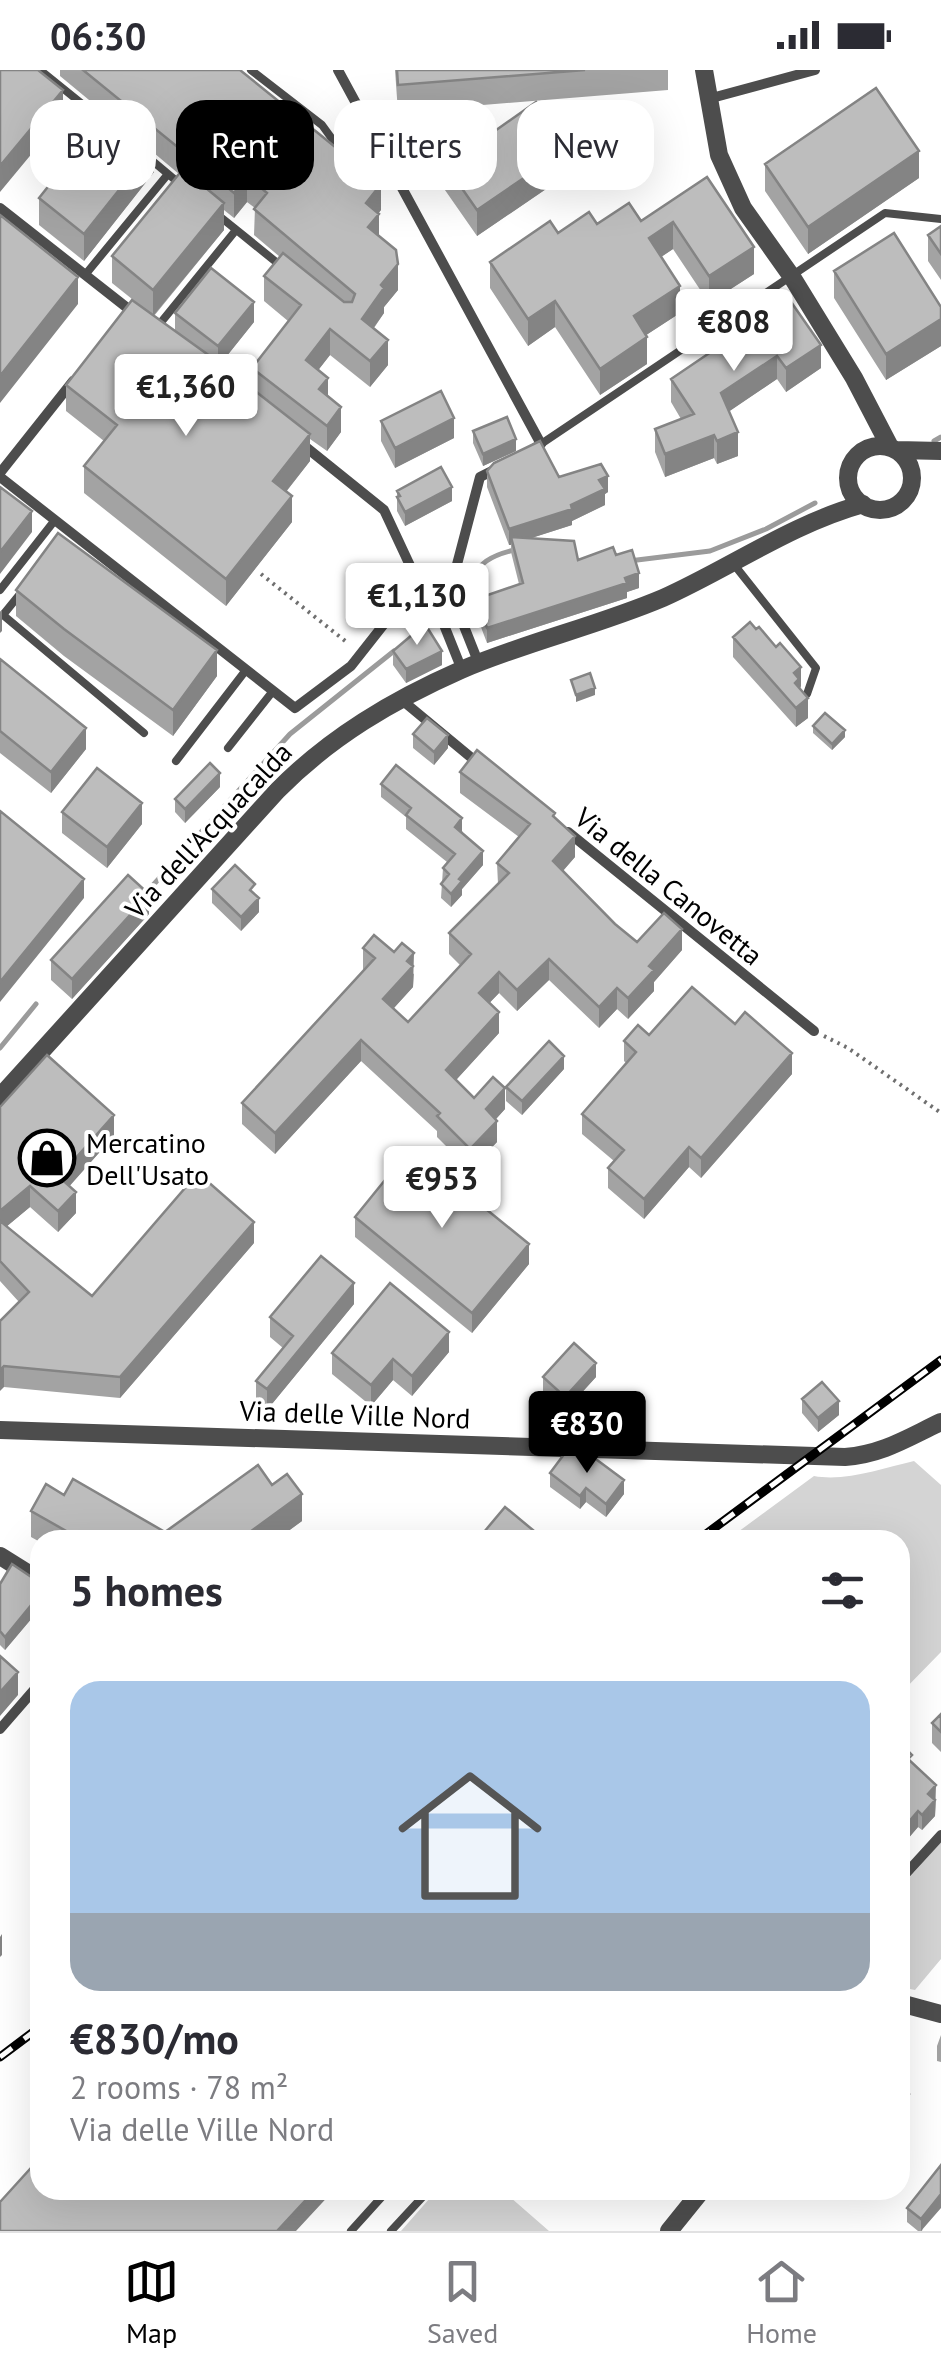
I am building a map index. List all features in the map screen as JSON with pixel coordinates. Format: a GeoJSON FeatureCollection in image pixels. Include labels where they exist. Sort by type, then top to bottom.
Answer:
{"type":"FeatureCollection","features":[{"type":"Feature","properties":{"kind":"street"},"geometry":{"type":"LineString","coordinates":[[338,70],[541,444],[527,454]]}},
{"type":"Feature","properties":{"kind":"street"},"geometry":{"type":"LineString","coordinates":[[704,70],[719,155],[744,208],[792,277],[893,449],[910,466],[912,476],[907,495],[894,506],[882,509],[863,504],[855,497],[848,478]]}},
{"type":"Feature","properties":{"kind":"street"},"geometry":{"type":"LineString","coordinates":[[707,99],[815,70]]}},
{"type":"Feature","properties":{"kind":"street"},"geometry":{"type":"LineString","coordinates":[[0,208],[170,341]]}},
{"type":"Feature","properties":{"kind":"street"},"geometry":{"type":"LineString","coordinates":[[117,324],[129,309]]}},
{"type":"Feature","properties":{"kind":"street"},"geometry":{"type":"LineString","coordinates":[[82,369],[0,475],[296,708],[350,666],[418,581]]}},
{"type":"Feature","properties":{"kind":"street"},"geometry":{"type":"LineString","coordinates":[[828,514],[852,463],[862,451],[869,409]]}},
{"type":"Feature","properties":{"kind":"street"},"geometry":{"type":"LineString","coordinates":[[287,432],[384,510],[428,604],[470,667]]}},
{"type":"Feature","properties":{"kind":"street"},"geometry":{"type":"LineString","coordinates":[[862,451],[881,446],[941,451]]}},
{"type":"Feature","properties":{"kind":"street"},"geometry":{"type":"LineString","coordinates":[[912,476],[941,451]]}},
{"type":"Feature","properties":{"kind":"street"},"geometry":{"type":"LineString","coordinates":[[470,667],[450,591],[480,477],[514,463]]}},
{"type":"Feature","properties":{"kind":"street","name":"Via dell'Acquacalda"},"geometry":{"type":"LineString","coordinates":[[0,1098],[309,759],[354,725],[470,667],[664,598],[828,514],[863,504]]}},
{"type":"Feature","properties":{"kind":"street"},"geometry":{"type":"LineString","coordinates":[[402,700],[490,772]]}},
{"type":"Feature","properties":{"kind":"street","name":"Via della Canovetta"},"geometry":{"type":"LineString","coordinates":[[557,823],[814,1031]]}},
{"type":"Feature","properties":{"kind":"street","name":"Via delle Ville Nord"},"geometry":{"type":"LineString","coordinates":[[0,1430],[845,1457],[873,1454],[898,1445],[941,1422]]}},
{"type":"Feature","properties":{"kind":"street"},"geometry":{"type":"LineString","coordinates":[[0,1556],[30,1575]]}},
{"type":"Feature","properties":{"kind":"street"},"geometry":{"type":"LineString","coordinates":[[0,1729],[30,1694]]}},
{"type":"Feature","properties":{"kind":"street"},"geometry":{"type":"LineString","coordinates":[[910,1869],[941,1835]]}},
{"type":"Feature","properties":{"kind":"street"},"geometry":{"type":"LineString","coordinates":[[910,2006],[941,2014]]}},
{"type":"Feature","properties":{"kind":"street"},"geometry":{"type":"LineString","coordinates":[[669,2231],[694,2200]]}},
{"type":"Feature","properties":{"kind":"lane"},"geometry":{"type":"LineString","coordinates":[[40,70],[77,100]]}},
{"type":"Feature","properties":{"kind":"lane"},"geometry":{"type":"LineString","coordinates":[[251,70],[322,125],[334,141]]}},
{"type":"Feature","properties":{"kind":"lane"},"geometry":{"type":"LineString","coordinates":[[156,164],[195,196]]}},
{"type":"Feature","properties":{"kind":"lane"},"geometry":{"type":"LineString","coordinates":[[85,275],[168,174]]}},
{"type":"Feature","properties":{"kind":"lane"},"geometry":{"type":"LineString","coordinates":[[209,208],[292,275]]}},
{"type":"Feature","properties":{"kind":"lane"},"geometry":{"type":"LineString","coordinates":[[541,444],[885,213],[941,219]]}},
{"type":"Feature","properties":{"kind":"lane"},"geometry":{"type":"LineString","coordinates":[[155,330],[236,230]]}},
{"type":"Feature","properties":{"kind":"lane"},"geometry":{"type":"LineString","coordinates":[[0,590],[55,520]]}},
{"type":"Feature","properties":{"kind":"lane"},"geometry":{"type":"LineString","coordinates":[[58,545],[68,530]]}},
{"type":"Feature","properties":{"kind":"lane"},"geometry":{"type":"LineString","coordinates":[[732,562],[816,668],[807,694]]}},
{"type":"Feature","properties":{"kind":"lane"},"geometry":{"type":"LineString","coordinates":[[25,587],[3,615],[144,733]]}},
{"type":"Feature","properties":{"kind":"lane"},"geometry":{"type":"LineString","coordinates":[[176,762],[246,670]]}},
{"type":"Feature","properties":{"kind":"lane"},"geometry":{"type":"LineString","coordinates":[[228,748],[273,691]]}},
{"type":"Feature","properties":{"kind":"lane"},"geometry":{"type":"LineString","coordinates":[[351,2231],[379,2200]]}},
{"type":"Feature","properties":{"kind":"lane"},"geometry":{"type":"LineString","coordinates":[[391,2231],[420,2200]]}},
{"type":"Feature","properties":{"kind":"path"},"geometry":{"type":"LineString","coordinates":[[261,574],[361,653]]}},
{"type":"Feature","properties":{"kind":"path"},"geometry":{"type":"LineString","coordinates":[[814,1031],[848,1048],[941,1113]]}},
{"type":"Feature","properties":{"kind":"shaded area"},"geometry":{"type":"Polygon","coordinates":[[[914,1461],[941,1485],[941,1652],[910,1684],[910,1530],[741,1530],[814,1476],[851,1476],[914,1461]]]}},
{"type":"Feature","properties":{"kind":"shaded area"},"geometry":{"type":"Polygon","coordinates":[[[941,1842],[941,1959],[915,1990],[910,1989],[910,1877],[941,1842]]]}},
{"type":"Feature","properties":{"kind":"shaded area"},"geometry":{"type":"Polygon","coordinates":[[[428,2200],[513,2200],[549,2231],[401,2231],[428,2200]]]}},
{"type":"Feature","properties":{"kind":"building"},"geometry":{"type":"Polygon","coordinates":[[[0,70],[38,70],[63,90],[55,100],[30,100],[30,130],[0,166],[0,70]]]}},
{"type":"Feature","properties":{"kind":"building"},"geometry":{"type":"Polygon","coordinates":[[[83,70],[240,70],[277,100],[176,100],[176,146],[156,129],[156,100],[120,100],[83,70]]]}},
{"type":"Feature","properties":{"kind":"building"},"geometry":{"type":"Polygon","coordinates":[[[397,70],[585,70],[398,85],[397,70]]]}},
{"type":"Feature","properties":{"kind":"building"},"geometry":{"type":"Polygon","coordinates":[[[876,88],[919,151],[808,227],[765,164],[876,88]]]}},
{"type":"Feature","properties":{"kind":"building"},"geometry":{"type":"Polygon","coordinates":[[[517,115],[517,183],[477,210],[463,190],[497,190],[497,129],[517,115]]]}},
{"type":"Feature","properties":{"kind":"building"},"geometry":{"type":"Polygon","coordinates":[[[314,130],[334,146],[334,190],[376,190],[366,203],[379,214],[368,227],[396,250],[398,264],[362,319],[388,340],[370,361],[330,329],[306,360],[328,378],[319,389],[341,407],[327,426],[252,368],[301,305],[264,276],[283,253],[344,302],[352,302],[355,294],[254,209],[267,193],[263,190],[314,190],[314,130]]]}},
{"type":"Feature","properties":{"kind":"building"},"geometry":{"type":"Polygon","coordinates":[[[707,177],[754,247],[709,276],[673,222],[649,238],[680,286],[634,316],[647,337],[600,369],[555,301],[528,319],[490,262],[550,221],[558,233],[589,212],[597,224],[629,203],[641,221],[707,177]]]}},
{"type":"Feature","properties":{"kind":"building"},"geometry":{"type":"Polygon","coordinates":[[[176,178],[176,190],[208,190],[224,203],[153,290],[112,256],[176,178]]]}},
{"type":"Feature","properties":{"kind":"building"},"geometry":{"type":"Polygon","coordinates":[[[45,190],[119,190],[84,234],[39,198],[45,190]]]}},
{"type":"Feature","properties":{"kind":"building"},"geometry":{"type":"Polygon","coordinates":[[[0,215],[78,277],[0,376],[0,215]]]}},
{"type":"Feature","properties":{"kind":"building"},"geometry":{"type":"Polygon","coordinates":[[[941,226],[941,254],[928,235],[941,226]]]}},
{"type":"Feature","properties":{"kind":"building"},"geometry":{"type":"Polygon","coordinates":[[[894,233],[941,307],[941,319],[886,354],[834,271],[894,233]]]}},
{"type":"Feature","properties":{"kind":"building"},"geometry":{"type":"Polygon","coordinates":[[[211,268],[254,302],[218,346],[175,313],[211,268]]]}},
{"type":"Feature","properties":{"kind":"building"},"geometry":{"type":"Polygon","coordinates":[[[789,299],[821,345],[786,368],[777,356],[721,393],[738,432],[717,441],[714,435],[665,454],[655,429],[694,414],[671,379],[789,299]]]}},
{"type":"Feature","properties":{"kind":"building"},"geometry":{"type":"Polygon","coordinates":[[[132,300],[207,354],[204,357],[238,384],[241,380],[310,434],[273,481],[292,496],[226,579],[84,466],[117,425],[66,385],[132,300]]]}},
{"type":"Feature","properties":{"kind":"building"},"geometry":{"type":"Polygon","coordinates":[[[441,391],[454,418],[395,448],[381,421],[441,391]]]}},
{"type":"Feature","properties":{"kind":"building"},"geometry":{"type":"Polygon","coordinates":[[[507,417],[516,439],[483,454],[473,431],[507,417]]]}},
{"type":"Feature","properties":{"kind":"building"},"geometry":{"type":"Polygon","coordinates":[[[540,441],[559,477],[601,464],[608,476],[599,480],[605,489],[571,505],[572,509],[509,529],[487,471],[494,463],[540,441]]]}},
{"type":"Feature","properties":{"kind":"building"},"geometry":{"type":"Polygon","coordinates":[[[441,467],[452,487],[405,512],[397,491],[441,467]]]}},
{"type":"Feature","properties":{"kind":"building"},"geometry":{"type":"Polygon","coordinates":[[[0,487],[32,511],[0,552],[0,487]]]}},
{"type":"Feature","properties":{"kind":"building"},"geometry":{"type":"Polygon","coordinates":[[[58,533],[217,650],[173,710],[16,590],[58,533]]]}},
{"type":"Feature","properties":{"kind":"building"},"geometry":{"type":"Polygon","coordinates":[[[511,537],[574,541],[578,560],[613,547],[616,555],[632,550],[639,573],[625,578],[627,583],[487,628],[476,599],[523,583],[511,537]]]}},
{"type":"Feature","properties":{"kind":"building"},"geometry":{"type":"Polygon","coordinates":[[[750,622],[776,647],[780,643],[801,667],[794,673],[799,679],[795,683],[808,698],[796,708],[733,637],[750,622]]]}},
{"type":"Feature","properties":{"kind":"building"},"geometry":{"type":"Polygon","coordinates":[[[425,624],[442,651],[406,669],[393,651],[425,624]]]}},
{"type":"Feature","properties":{"kind":"building"},"geometry":{"type":"Polygon","coordinates":[[[0,659],[86,728],[51,772],[0,731],[0,659]]]}},
{"type":"Feature","properties":{"kind":"building"},"geometry":{"type":"Polygon","coordinates":[[[590,673],[595,688],[576,695],[571,680],[590,673]]]}},
{"type":"Feature","properties":{"kind":"building"},"geometry":{"type":"Polygon","coordinates":[[[825,713],[845,730],[832,744],[813,726],[825,713]]]}},
{"type":"Feature","properties":{"kind":"building"},"geometry":{"type":"Polygon","coordinates":[[[427,718],[448,735],[434,752],[413,734],[427,718]]]}},
{"type":"Feature","properties":{"kind":"building"},"geometry":{"type":"Polygon","coordinates":[[[477,750],[555,813],[553,816],[575,836],[553,861],[615,924],[637,942],[664,913],[682,929],[649,966],[654,970],[628,998],[617,988],[599,1007],[549,959],[517,990],[499,972],[479,993],[499,1012],[446,1070],[474,1098],[493,1077],[505,1088],[486,1109],[497,1121],[470,1149],[437,1116],[440,1113],[361,1040],[275,1133],[242,1103],[375,958],[363,948],[374,935],[394,952],[402,943],[414,953],[407,961],[413,966],[383,999],[408,1022],[471,954],[449,933],[509,873],[497,863],[530,824],[460,772],[477,750]]]}},
{"type":"Feature","properties":{"kind":"building"},"geometry":{"type":"Polygon","coordinates":[[[210,763],[220,773],[185,809],[175,799],[210,763]]]}},
{"type":"Feature","properties":{"kind":"building"},"geometry":{"type":"Polygon","coordinates":[[[396,765],[462,818],[455,827],[483,851],[451,894],[441,884],[449,874],[443,868],[455,854],[406,815],[411,808],[381,784],[396,765]]]}},
{"type":"Feature","properties":{"kind":"building"},"geometry":{"type":"Polygon","coordinates":[[[97,768],[142,803],[107,847],[62,812],[97,768]]]}},
{"type":"Feature","properties":{"kind":"building"},"geometry":{"type":"Polygon","coordinates":[[[0,811],[84,879],[0,982],[0,811]]]}},
{"type":"Feature","properties":{"kind":"building"},"geometry":{"type":"Polygon","coordinates":[[[235,865],[255,884],[250,890],[259,898],[241,917],[212,889],[235,865]]]}},
{"type":"Feature","properties":{"kind":"building"},"geometry":{"type":"Polygon","coordinates":[[[128,875],[149,894],[72,979],[51,960],[128,875]]]}},
{"type":"Feature","properties":{"kind":"building"},"geometry":{"type":"Polygon","coordinates":[[[692,987],[735,1024],[745,1012],[792,1053],[701,1158],[689,1147],[644,1199],[608,1168],[624,1150],[582,1114],[636,1052],[624,1041],[638,1025],[649,1035],[692,987]]]}},
{"type":"Feature","properties":{"kind":"building"},"geometry":{"type":"Polygon","coordinates":[[[549,1041],[564,1056],[522,1101],[506,1087],[549,1041]]]}},
{"type":"Feature","properties":{"kind":"building","name":"Mercatino Dell'Usato"},"geometry":{"type":"Polygon","coordinates":[[[47,1055],[114,1115],[59,1177],[76,1192],[58,1211],[30,1186],[0,1211],[0,1107],[47,1055]]]}},
{"type":"Feature","properties":{"kind":"building"},"geometry":{"type":"Polygon","coordinates":[[[411,1148],[529,1244],[472,1313],[355,1217],[411,1148]]]}},
{"type":"Feature","properties":{"kind":"building"},"geometry":{"type":"Polygon","coordinates":[[[198,1173],[254,1222],[120,1377],[4,1366],[0,1370],[0,1321],[29,1292],[0,1261],[0,1221],[92,1296],[198,1173]]]}},
{"type":"Feature","properties":{"kind":"building"},"geometry":{"type":"Polygon","coordinates":[[[321,1256],[354,1283],[267,1389],[256,1381],[293,1336],[270,1317],[321,1256]]]}},
{"type":"Feature","properties":{"kind":"building"},"geometry":{"type":"Polygon","coordinates":[[[390,1283],[449,1332],[412,1376],[393,1359],[371,1385],[332,1353],[390,1283]]]}},
{"type":"Feature","properties":{"kind":"building"},"geometry":{"type":"Polygon","coordinates":[[[574,1343],[596,1363],[565,1397],[543,1377],[574,1343]]]}},
{"type":"Feature","properties":{"kind":"building"},"geometry":{"type":"Polygon","coordinates":[[[822,1382],[839,1401],[818,1418],[802,1399],[822,1382]]]}},
{"type":"Feature","properties":{"kind":"building"},"geometry":{"type":"Polygon","coordinates":[[[565,1453],[589,1454],[624,1480],[606,1504],[586,1488],[580,1496],[550,1473],[565,1453]]]}},
{"type":"Feature","properties":{"kind":"building"},"geometry":{"type":"Polygon","coordinates":[[[258,1465],[272,1485],[287,1474],[302,1494],[253,1530],[168,1530],[258,1465]]]}},
{"type":"Feature","properties":{"kind":"building"},"geometry":{"type":"Polygon","coordinates":[[[73,1479],[162,1530],[64,1530],[31,1511],[46,1484],[64,1495],[73,1479]]]}},
{"type":"Feature","properties":{"kind":"building"},"geometry":{"type":"Polygon","coordinates":[[[505,1507],[533,1530],[486,1530],[505,1507]]]}},
{"type":"Feature","properties":{"kind":"building"},"geometry":{"type":"Polygon","coordinates":[[[12,1564],[30,1576],[30,1606],[5,1637],[0,1631],[0,1584],[12,1564]]]}},
{"type":"Feature","properties":{"kind":"building"},"geometry":{"type":"Polygon","coordinates":[[[0,1656],[18,1672],[0,1692],[0,1656]]]}},
{"type":"Feature","properties":{"kind":"building"},"geometry":{"type":"Polygon","coordinates":[[[941,1714],[941,1732],[932,1723],[941,1714]]]}},
{"type":"Feature","properties":{"kind":"building"},"geometry":{"type":"Polygon","coordinates":[[[910,1761],[936,1785],[928,1794],[935,1800],[922,1815],[918,1811],[910,1820],[910,1761]]]}},
{"type":"Feature","properties":{"kind":"building"},"geometry":{"type":"Polygon","coordinates":[[[941,2165],[941,2194],[921,2219],[907,2208],[941,2165]]]}},
{"type":"Feature","properties":{"kind":"building"},"geometry":{"type":"Polygon","coordinates":[[[30,2169],[30,2200],[306,2200],[277,2231],[0,2231],[0,2202],[30,2169]]]}},
{"type":"Feature","properties":{"kind":"waterway"},"geometry":{"type":"LineString","coordinates":[[934,441],[941,437]]}},
{"type":"Feature","properties":{"kind":"waterway"},"geometry":{"type":"LineString","coordinates":[[629,561],[710,551],[766,529],[815,503]]}},
{"type":"Feature","properties":{"kind":"waterway"},"geometry":{"type":"LineString","coordinates":[[414,634],[480,566],[514,550]]}},
{"type":"Feature","properties":{"kind":"waterway"},"geometry":{"type":"LineString","coordinates":[[145,894],[290,734],[394,651]]}},
{"type":"Feature","properties":{"kind":"waterway"},"geometry":{"type":"LineString","coordinates":[[0,1048],[36,1004]]}},
{"type":"Feature","properties":{"kind":"railway"},"geometry":{"type":"LineString","coordinates":[[712,1530],[941,1360]]}},
{"type":"Feature","properties":{"kind":"railway"},"geometry":{"type":"LineString","coordinates":[[0,2057],[30,2034]]}},
{"type":"Feature","properties":{"kind":"place","name":"Mercatino Dell'Usato"},"geometry":{"type":"Point","coordinates":[47,1158]}}]}
